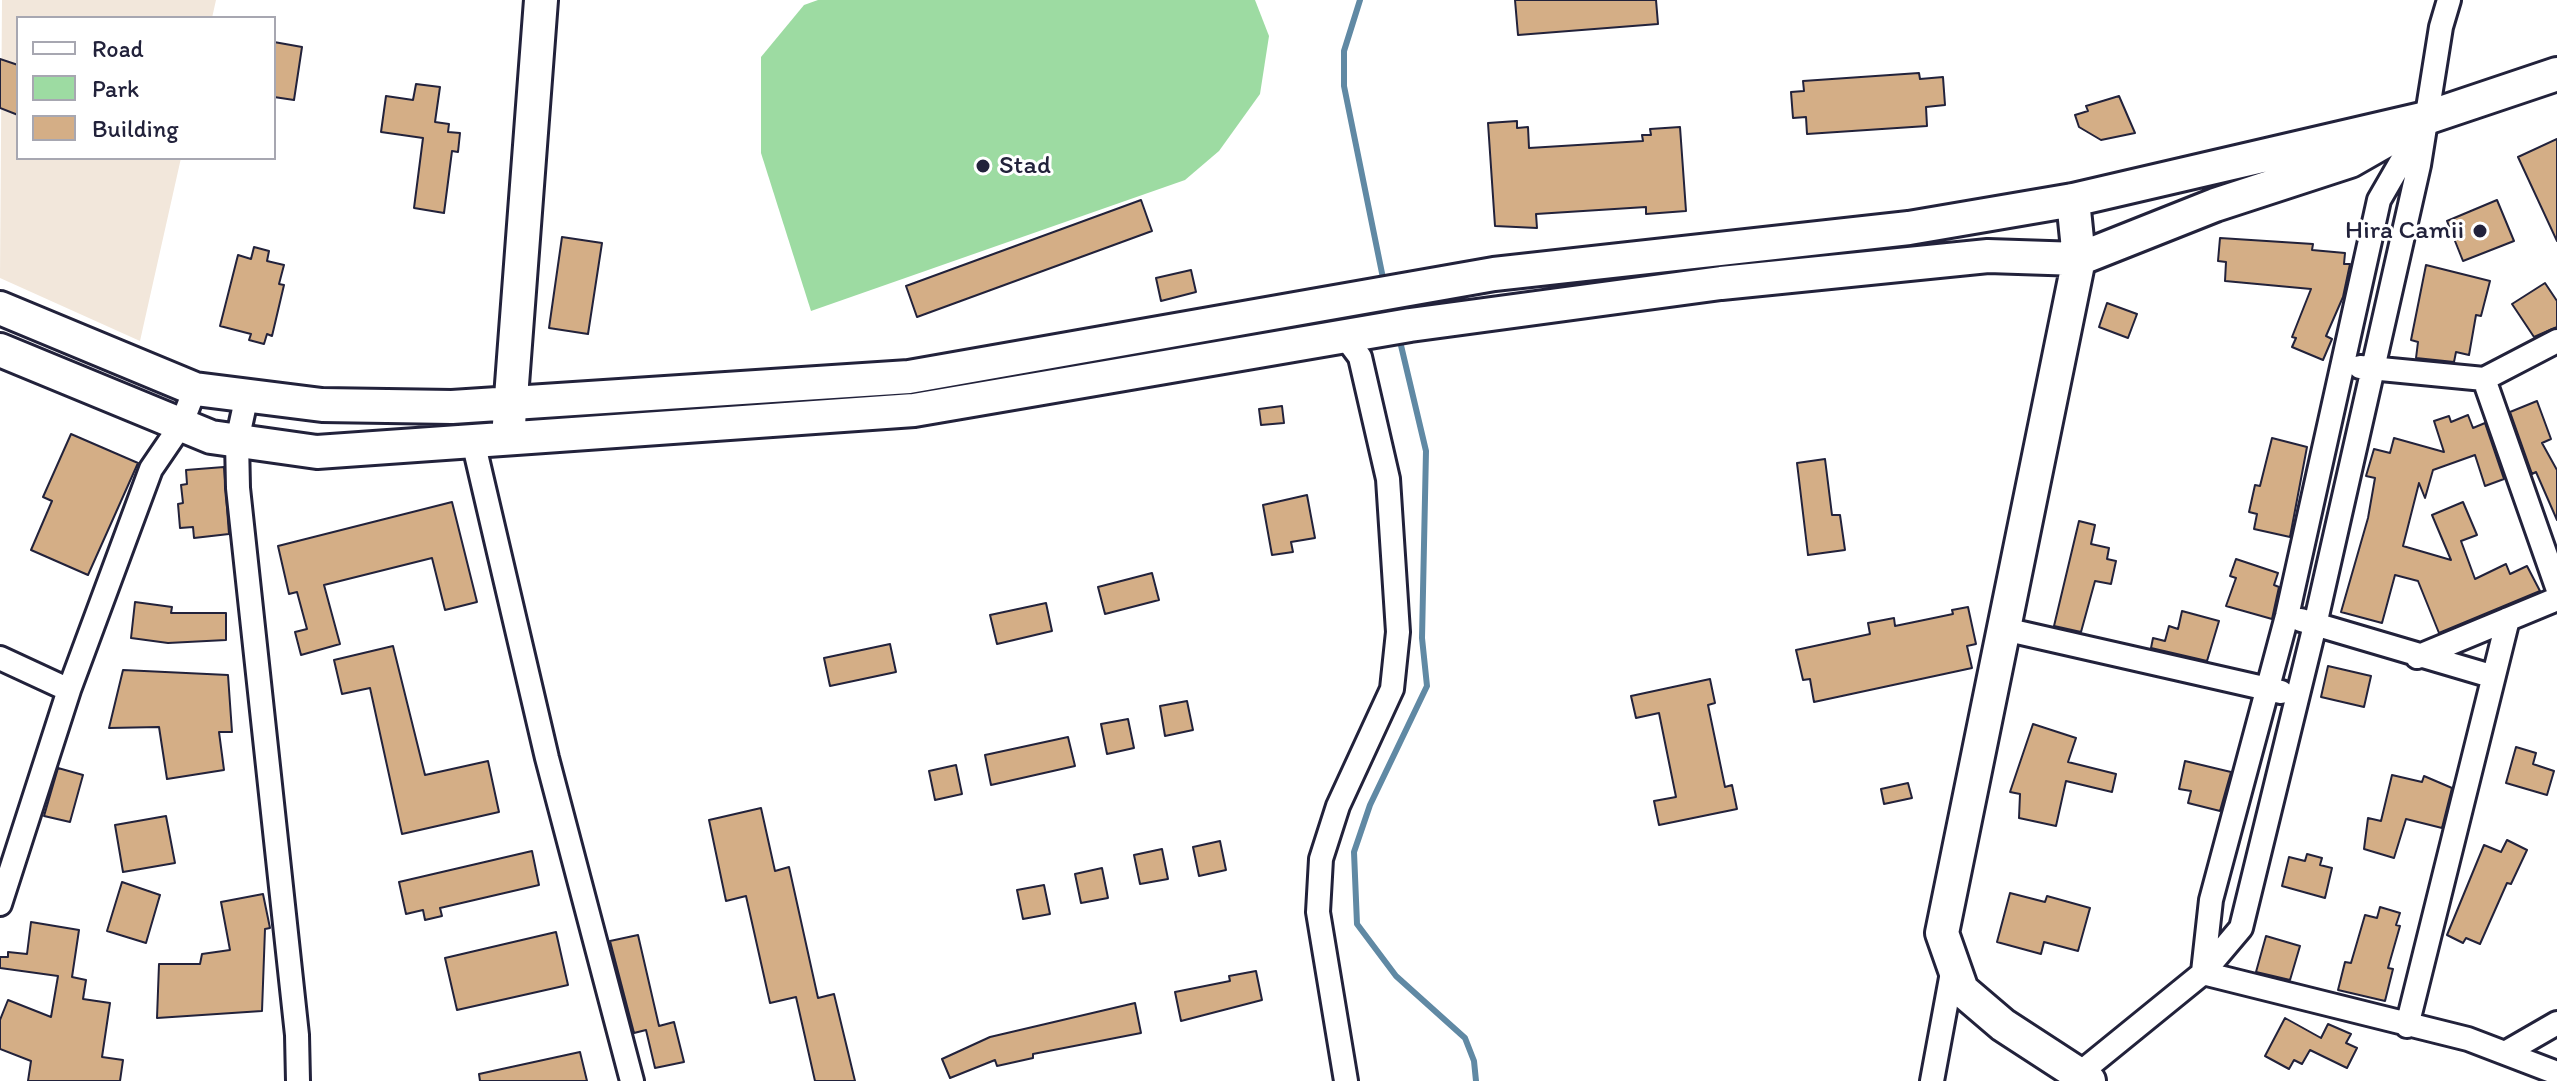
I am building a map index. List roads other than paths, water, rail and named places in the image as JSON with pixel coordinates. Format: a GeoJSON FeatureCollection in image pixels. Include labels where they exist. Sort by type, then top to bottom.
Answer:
{"type":"FeatureCollection","features":[{"type":"Feature","properties":{"kind":"street"},"geometry":{"type":"LineString","coordinates":[[506,439],[512,403],[541,0]]}},
{"type":"Feature","properties":{"kind":"street"},"geometry":{"type":"LineString","coordinates":[[2073,200],[2079,259],[1942,933],[1962,990],[2003,1025],[2084,1077],[2203,973],[2241,928],[2315,625],[2419,165],[2449,0]]}},
{"type":"Feature","properties":{"kind":"street"},"geometry":{"type":"LineString","coordinates":[[0,308],[195,389],[322,405],[452,407],[909,377],[1494,274],[1909,228],[2073,200],[2426,118],[2557,74]]}},
{"type":"Feature","properties":{"kind":"street"},"geometry":{"type":"LineString","coordinates":[[0,350],[211,437],[317,452],[914,410],[1410,325],[1721,283],[1988,256],[2079,259],[2215,205],[2350,161],[2426,118]]}},
{"type":"Feature","properties":{"kind":"street"},"geometry":{"type":"LineString","coordinates":[[2203,973],[2211,900],[2287,616],[2379,200],[2426,118]]}},
{"type":"Feature","properties":{"kind":"street"},"geometry":{"type":"LineString","coordinates":[[1346,1081],[1318,912],[1321,859],[1338,806],[1392,689],[1398,632],[1388,479],[1360,357],[1359,334]]}},
{"type":"Feature","properties":{"kind":"street"},"geometry":{"type":"LineString","coordinates":[[2343,363],[2373,370],[2484,379],[2557,341]]}},
{"type":"Feature","properties":{"kind":"street"},"geometry":{"type":"LineString","coordinates":[[2484,379],[2557,587]]}},
{"type":"Feature","properties":{"kind":"street"},"geometry":{"type":"LineString","coordinates":[[0,904],[69,690],[151,469],[181,425],[195,389]]}},
{"type":"Feature","properties":{"kind":"street"},"geometry":{"type":"LineString","coordinates":[[247,395],[237,441],[238,488],[297,1035],[298,1081]]}},
{"type":"Feature","properties":{"kind":"street"},"geometry":{"type":"LineString","coordinates":[[473,441],[547,758],[632,1081]]}},
{"type":"Feature","properties":{"kind":"street"},"geometry":{"type":"LineString","coordinates":[[2417,657],[2557,599]]}},
{"type":"Feature","properties":{"kind":"street"},"geometry":{"type":"LineString","coordinates":[[2287,616],[2417,657],[2491,676]]}},
{"type":"Feature","properties":{"kind":"street"},"geometry":{"type":"LineString","coordinates":[[2407,1026],[2491,676],[2508,619]]}},
{"type":"Feature","properties":{"kind":"street"},"geometry":{"type":"LineString","coordinates":[[2004,629],[2298,695]]}},
{"type":"Feature","properties":{"kind":"street"},"geometry":{"type":"LineString","coordinates":[[0,658],[69,690]]}},
{"type":"Feature","properties":{"kind":"street"},"geometry":{"type":"LineString","coordinates":[[1932,1081],[1953,966]]}},
{"type":"Feature","properties":{"kind":"street"},"geometry":{"type":"LineString","coordinates":[[2203,973],[2468,1039],[2557,1073]]}},
{"type":"Feature","properties":{"kind":"street"},"geometry":{"type":"LineString","coordinates":[[2505,1053],[2557,1023]]}},
{"type":"Feature","properties":{"kind":"waterway"},"geometry":{"type":"LineString","coordinates":[[1360,0],[1344,51],[1344,86],[1384,283]]}},
{"type":"Feature","properties":{"kind":"waterway"},"geometry":{"type":"LineString","coordinates":[[1399,337],[1426,451],[1422,638],[1427,686],[1370,805],[1354,852],[1357,924],[1396,976],[1465,1038],[1474,1061],[1476,1081]]}},
{"type":"Feature","properties":{"kind":"place","name":"Stad"},"geometry":{"type":"Point","coordinates":[983,166]}},
{"type":"Feature","properties":{"kind":"place","name":"Hira Camii"},"geometry":{"type":"Point","coordinates":[2480,231]}}]}
